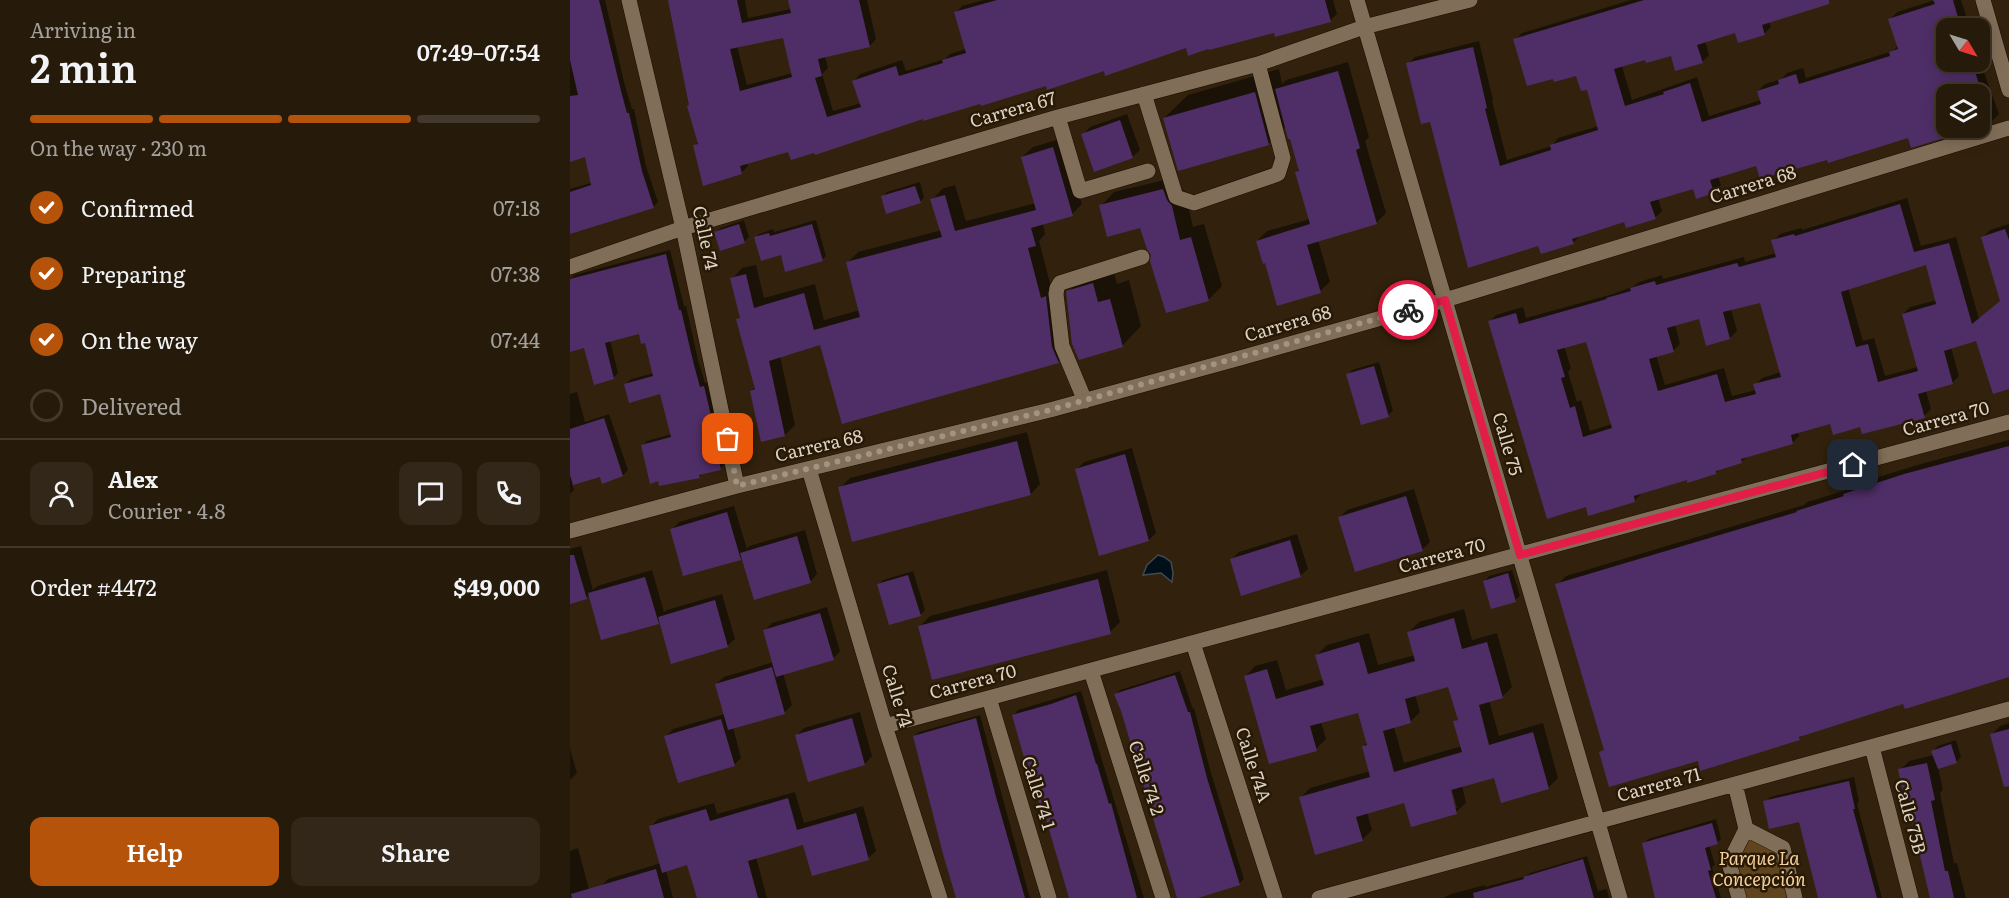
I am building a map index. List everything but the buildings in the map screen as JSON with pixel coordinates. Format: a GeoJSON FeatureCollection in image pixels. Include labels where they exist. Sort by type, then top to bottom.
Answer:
{"type":"FeatureCollection","features":[{"type":"Feature","properties":{"kind":"street","name":"Calle 74"},"geometry":{"type":"LineString","coordinates":[[629,0],[683,228],[737,486]]}},
{"type":"Feature","properties":{"kind":"street","name":"Calle 75"},"geometry":{"type":"LineString","coordinates":[[1357,0],[1620,898]]}},
{"type":"Feature","properties":{"kind":"street","name":"Carrera 67"},"geometry":{"type":"LineString","coordinates":[[570,267],[683,228],[1058,117],[1258,64],[1365,27],[1470,0]]}},
{"type":"Feature","properties":{"kind":"street"},"geometry":{"type":"LineString","coordinates":[[1983,0],[2009,90]]}},
{"type":"Feature","properties":{"kind":"street"},"geometry":{"type":"LineString","coordinates":[[1144,94],[1176,197],[1194,203],[1278,174],[1283,158],[1258,64]]}},
{"type":"Feature","properties":{"kind":"street"},"geometry":{"type":"LineString","coordinates":[[1058,117],[1080,191],[1148,171]]}},
{"type":"Feature","properties":{"kind":"street","name":"Carrera 68"},"geometry":{"type":"LineString","coordinates":[[570,531],[737,486],[1084,401],[1445,300],[2009,128]]}},
{"type":"Feature","properties":{"kind":"street"},"geometry":{"type":"LineString","coordinates":[[1084,401],[1062,346],[1057,288],[1060,283],[1142,257]]}},
{"type":"Feature","properties":{"kind":"street","name":"Carrera 70"},"geometry":{"type":"LineString","coordinates":[[885,726],[2009,422]]}},
{"type":"Feature","properties":{"kind":"street","name":"Calle 74"},"geometry":{"type":"LineString","coordinates":[[809,469],[885,726],[940,898]]}},
{"type":"Feature","properties":{"kind":"street","name":"Calle 74A"},"geometry":{"type":"LineString","coordinates":[[1193,643],[1275,898]]}},
{"type":"Feature","properties":{"kind":"street","name":"Calle 74 2"},"geometry":{"type":"LineString","coordinates":[[1091,671],[1163,898]]}},
{"type":"Feature","properties":{"kind":"street","name":"Calle 74 1"},"geometry":{"type":"LineString","coordinates":[[989,698],[1049,898]]}},
{"type":"Feature","properties":{"kind":"street","name":"Carrera 71"},"geometry":{"type":"LineString","coordinates":[[1319,898],[2009,709]]}},
{"type":"Feature","properties":{"kind":"street","name":"Calle 75B"},"geometry":{"type":"LineString","coordinates":[[1872,747],[1911,898]]}},
{"type":"Feature","properties":{"kind":"street"},"geometry":{"type":"LineString","coordinates":[[1735,784],[1746,829],[1729,863],[1739,898]]}},
{"type":"Feature","properties":{"kind":"street"},"geometry":{"type":"LineString","coordinates":[[1746,829],[1783,848],[1795,898]]}},
{"type":"Feature","properties":{"kind":"green space","name":"Parque La Concepción"},"geometry":{"type":"Polygon","coordinates":[[[1748,835],[1778,851],[1790,898],[1743,898],[1733,863],[1748,835]]]}},
{"type":"Feature","properties":{"kind":"water"},"geometry":{"type":"Polygon","coordinates":[[[1158,555],[1171,562],[1172,582],[1161,573],[1143,575],[1147,565],[1158,555]]]}},
{"type":"Feature","properties":{"kind":"way so far"},"geometry":{"type":"LineString","coordinates":[[728,439],[737,486],[1050,410],[1408,310]]}},
{"type":"Feature","properties":{"kind":"route"},"geometry":{"type":"LineString","coordinates":[[1408,310],[1445,300],[1520,555],[1853,465]]}}]}
